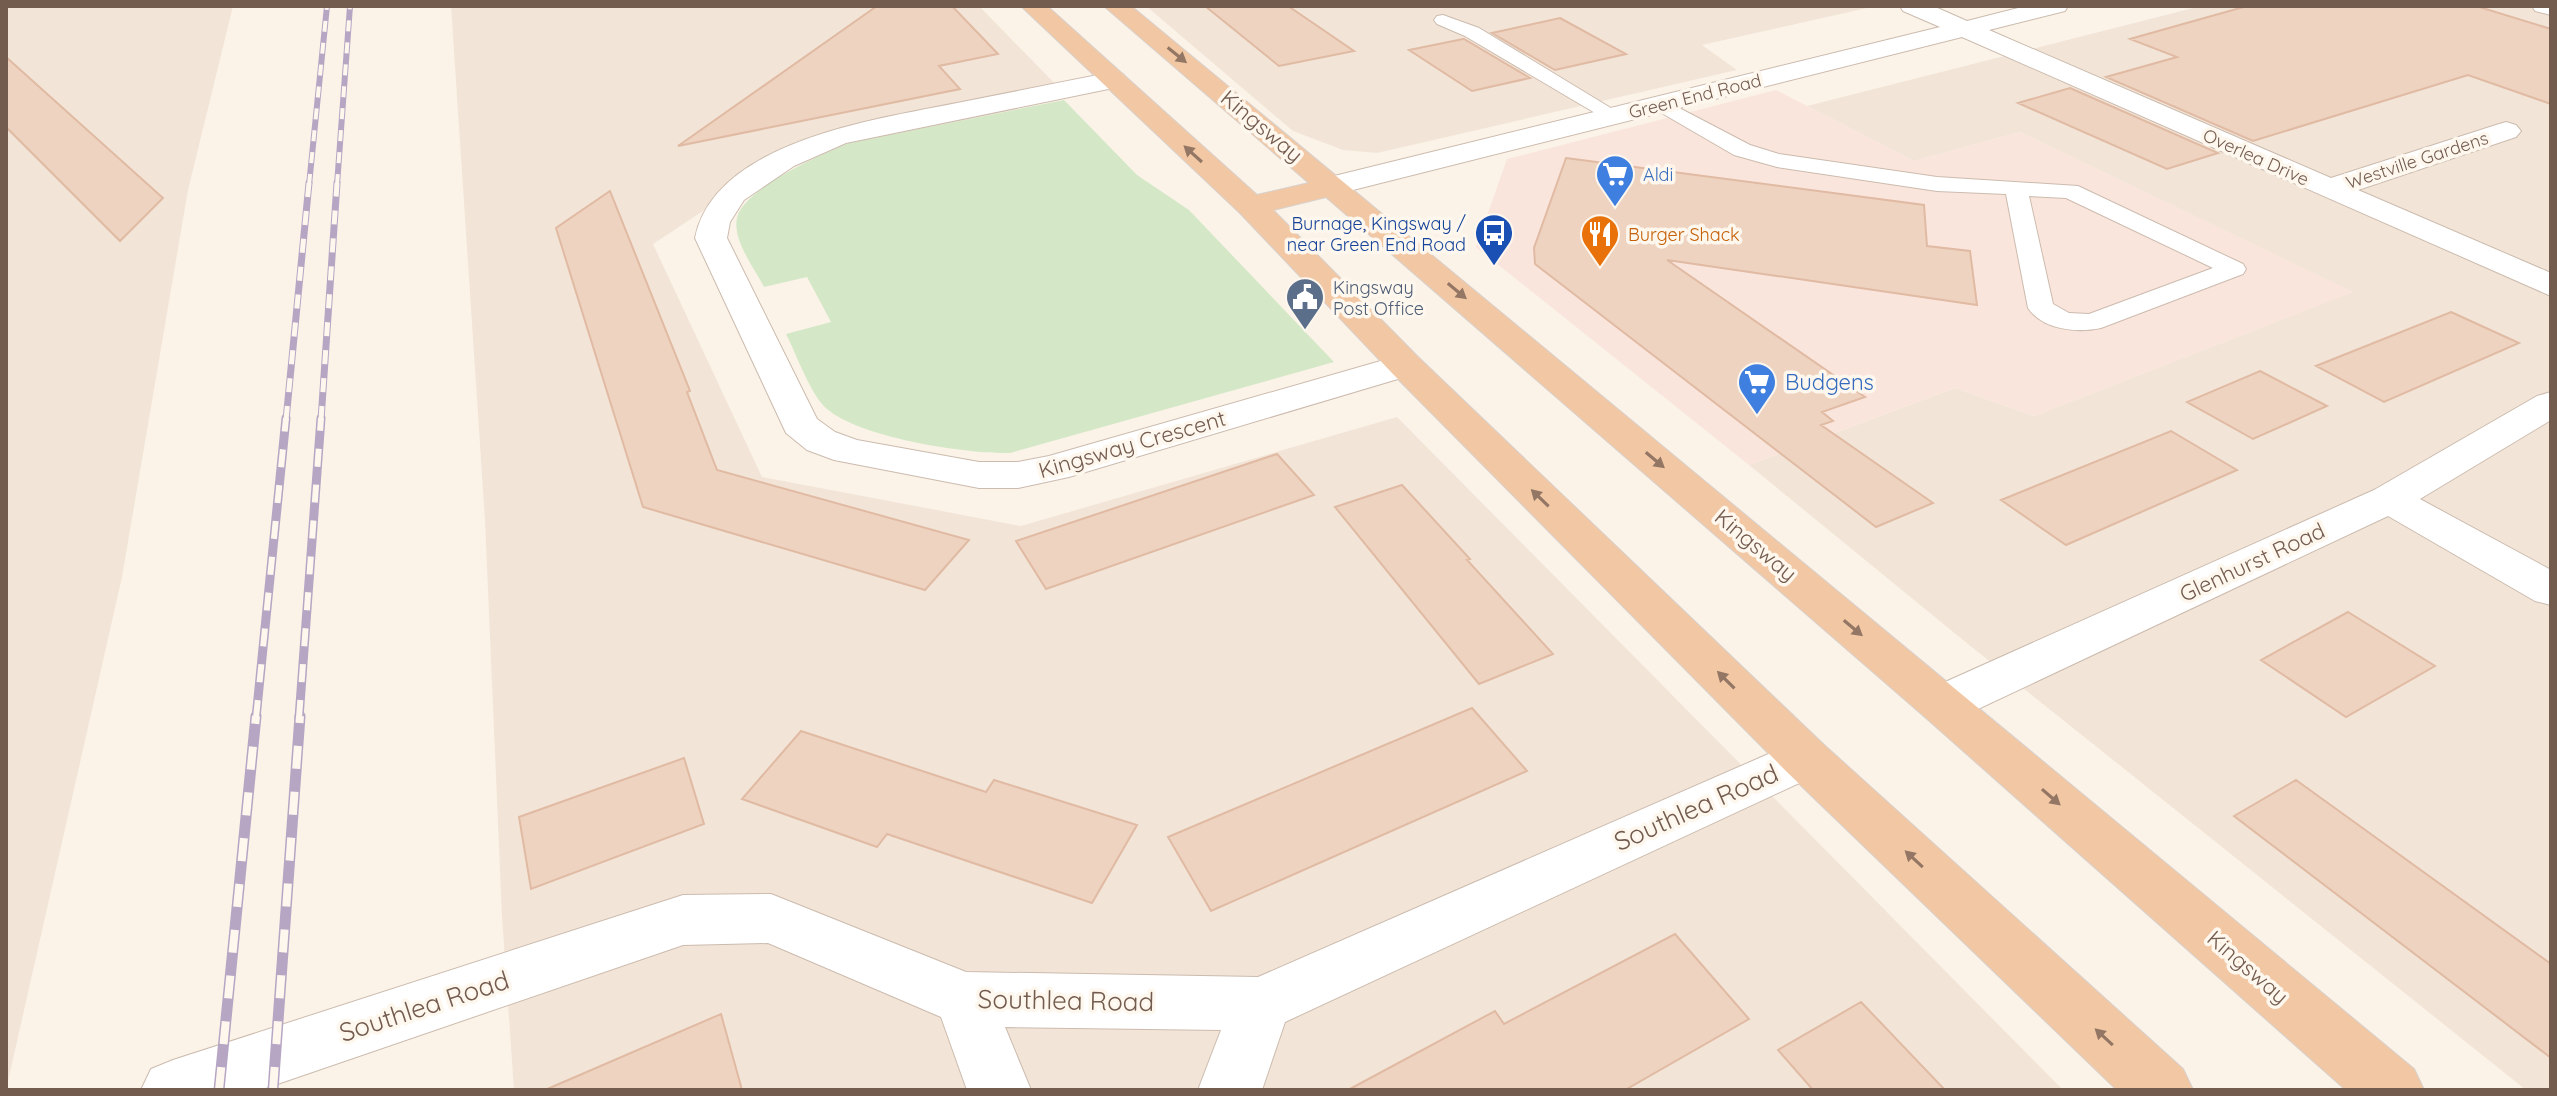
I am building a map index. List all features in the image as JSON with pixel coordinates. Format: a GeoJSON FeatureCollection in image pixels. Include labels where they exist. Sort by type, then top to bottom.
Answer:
{"type":"FeatureCollection","features":[{"type":"Feature","properties":{"kind":"highway"},"geometry":{"type":"LineString","coordinates":[[1033,6],[1251,206],[1405,365],[1805,758],[2161,1090]]}},
{"type":"Feature","properties":{"kind":"highway","name":"Kingsway"},"geometry":{"type":"LineString","coordinates":[[1116,6],[1333,186],[1943,704],[2392,1090]]}},
{"type":"Feature","properties":{"kind":"highway"},"geometry":{"type":"LineString","coordinates":[[1251,206],[1333,186]]}},
{"type":"Feature","properties":{"kind":"street","name":"Overlea Drive"},"geometry":{"type":"LineString","coordinates":[[1912,6],[2551,286]]}},
{"type":"Feature","properties":{"kind":"street","name":"Green End Road"},"geometry":{"type":"LineString","coordinates":[[1333,186],[2056,6]]}},
{"type":"Feature","properties":{"kind":"street"},"geometry":{"type":"LineString","coordinates":[[2544,6],[2551,8]]}},
{"type":"Feature","properties":{"kind":"street","name":"Kingsway Crescent"},"geometry":{"type":"LineString","coordinates":[[1113,80],[837,136],[783,160],[733,194],[714,222],[711,238],[800,425],[821,441],[848,451],[979,475],[1018,475],[1054,468],[1405,365]]}},
{"type":"Feature","properties":{"kind":"street","name":"Westville Gardens"},"geometry":{"type":"LineString","coordinates":[[2329,189],[2506,131]]}},
{"type":"Feature","properties":{"kind":"street","name":"Glenhurst Road"},"geometry":{"type":"LineString","coordinates":[[1943,704],[2389,499],[2551,404]]}},
{"type":"Feature","properties":{"kind":"street"},"geometry":{"type":"LineString","coordinates":[[2389,499],[2551,590]]}},
{"type":"Feature","properties":{"kind":"street","name":"Southlea Road"},"geometry":{"type":"LineString","coordinates":[[173,1090],[683,920],[771,918],[964,999],[1261,1004],[1805,758]]}},
{"type":"Feature","properties":{"kind":"street"},"geometry":{"type":"LineString","coordinates":[[964,999],[999,1090]]}},
{"type":"Feature","properties":{"kind":"street"},"geometry":{"type":"LineString","coordinates":[[1230,1090],[1261,1004]]}},
{"type":"Feature","properties":{"kind":"lane"},"geometry":{"type":"LineString","coordinates":[[1443,20],[1472,32],[1614,116]]}},
{"type":"Feature","properties":{"kind":"lane"},"geometry":{"type":"LineString","coordinates":[[1660,104],[1759,156],[1937,184],[2070,191],[2234,269],[2092,322],[2063,321],[2041,308],[2016,189]]}},
{"type":"Feature","properties":{"kind":"shaded area"},"geometry":{"type":"Polygon","coordinates":[[[6,6],[233,6],[188,190],[122,577],[6,1090],[6,6]]]}},
{"type":"Feature","properties":{"kind":"shaded area"},"geometry":{"type":"Polygon","coordinates":[[[451,6],[979,6],[1066,95],[803,145],[653,244],[762,477],[1021,526],[1397,417],[2063,1090],[514,1090],[502,917],[485,520],[451,6]]]}},
{"type":"Feature","properties":{"kind":"shaded area"},"geometry":{"type":"Polygon","coordinates":[[[1146,6],[1876,6],[1702,45],[1737,70],[1377,153],[1343,150],[1293,131],[1146,6]]]}},
{"type":"Feature","properties":{"kind":"shaded area"},"geometry":{"type":"Polygon","coordinates":[[[2201,6],[2527,6],[2551,11],[2551,1090],[2526,1090],[1749,465],[1955,388],[2034,416],[2352,292],[2020,132],[1914,161],[1807,106],[2201,6]]]}},
{"type":"Feature","properties":{"kind":"shaded area"},"geometry":{"type":"Polygon","coordinates":[[[1776,90],[1914,161],[2020,132],[2353,292],[2034,416],[1955,388],[1749,465],[1476,247],[1507,159],[1776,90]]]}},
{"type":"Feature","properties":{"kind":"green space"},"geometry":{"type":"Polygon","coordinates":[[[1064,100],[1137,175],[1189,210],[1334,362],[1010,453],[968,451],[888,436],[843,419],[827,409],[810,385],[786,334],[831,322],[807,277],[764,287],[738,236],[737,218],[743,207],[754,195],[786,173],[849,143],[1064,100]]]}},
{"type":"Feature","properties":{"kind":"building"},"geometry":{"type":"Polygon","coordinates":[[[877,6],[952,6],[998,54],[939,66],[960,89],[678,146],[877,6]]]}},
{"type":"Feature","properties":{"kind":"building"},"geometry":{"type":"Polygon","coordinates":[[[1205,6],[1288,6],[1354,51],[1279,66],[1205,6]]]}},
{"type":"Feature","properties":{"kind":"building"},"geometry":{"type":"Polygon","coordinates":[[[2247,6],[2476,6],[2551,29],[2551,104],[2468,75],[2253,141],[2106,77],[2177,57],[2130,39],[2247,6]]]}},
{"type":"Feature","properties":{"kind":"building"},"geometry":{"type":"Polygon","coordinates":[[[1560,18],[1626,54],[1555,70],[1492,33],[1560,18]]]}},
{"type":"Feature","properties":{"kind":"building"},"geometry":{"type":"Polygon","coordinates":[[[1463,39],[1530,78],[1472,91],[1409,50],[1463,39]]]}},
{"type":"Feature","properties":{"kind":"building"},"geometry":{"type":"Polygon","coordinates":[[[6,57],[163,198],[120,241],[6,127],[6,57]]]}},
{"type":"Feature","properties":{"kind":"building"},"geometry":{"type":"Polygon","coordinates":[[[2070,88],[2218,153],[2167,169],[2018,103],[2070,88]]]}},
{"type":"Feature","properties":{"kind":"building"},"geometry":{"type":"Polygon","coordinates":[[[1566,158],[1924,205],[1927,246],[1970,251],[1977,305],[1667,260],[1865,397],[1822,412],[1833,421],[1821,425],[1933,503],[1876,527],[1535,264],[1534,248],[1566,158]]]}},
{"type":"Feature","properties":{"kind":"building"},"geometry":{"type":"Polygon","coordinates":[[[610,191],[690,391],[687,392],[717,470],[969,540],[925,590],[643,507],[556,228],[610,191]]]}},
{"type":"Feature","properties":{"kind":"building"},"geometry":{"type":"Polygon","coordinates":[[[2451,312],[2519,343],[2384,402],[2316,366],[2451,312]]]}},
{"type":"Feature","properties":{"kind":"building"},"geometry":{"type":"Polygon","coordinates":[[[2260,371],[2327,406],[2253,439],[2187,402],[2260,371]]]}},
{"type":"Feature","properties":{"kind":"building"},"geometry":{"type":"Polygon","coordinates":[[[2171,431],[2237,470],[2066,545],[2001,500],[2171,431]]]}},
{"type":"Feature","properties":{"kind":"building"},"geometry":{"type":"Polygon","coordinates":[[[1277,454],[1314,495],[1046,589],[1016,541],[1277,454]]]}},
{"type":"Feature","properties":{"kind":"building"},"geometry":{"type":"Polygon","coordinates":[[[1402,485],[1553,654],[1479,684],[1335,507],[1402,485]]]}},
{"type":"Feature","properties":{"kind":"building"},"geometry":{"type":"Polygon","coordinates":[[[2348,612],[2435,666],[2346,717],[2261,660],[2348,612]]]}},
{"type":"Feature","properties":{"kind":"building"},"geometry":{"type":"Polygon","coordinates":[[[1472,708],[1527,771],[1211,911],[1168,837],[1472,708]]]}},
{"type":"Feature","properties":{"kind":"building"},"geometry":{"type":"Polygon","coordinates":[[[801,731],[986,792],[994,780],[1137,825],[1092,903],[887,834],[877,847],[742,799],[801,731]]]}},
{"type":"Feature","properties":{"kind":"building"},"geometry":{"type":"Polygon","coordinates":[[[684,758],[704,824],[531,889],[519,817],[684,758]]]}},
{"type":"Feature","properties":{"kind":"building"},"geometry":{"type":"Polygon","coordinates":[[[2296,780],[2551,964],[2551,1058],[2234,816],[2296,780]]]}},
{"type":"Feature","properties":{"kind":"building"},"geometry":{"type":"Polygon","coordinates":[[[1675,934],[1749,1019],[1625,1090],[1348,1090],[1495,1011],[1504,1024],[1675,934]]]}},
{"type":"Feature","properties":{"kind":"building"},"geometry":{"type":"Polygon","coordinates":[[[1861,1002],[1945,1090],[1813,1090],[1778,1050],[1861,1002]]]}},
{"type":"Feature","properties":{"kind":"building"},"geometry":{"type":"Polygon","coordinates":[[[721,1014],[742,1090],[545,1090],[721,1014]]]}},
{"type":"Feature","properties":{"kind":"railway"},"geometry":{"type":"LineString","coordinates":[[309,185],[327,6]]}},
{"type":"Feature","properties":{"kind":"railway"},"geometry":{"type":"LineString","coordinates":[[337,185],[350,6]]}},
{"type":"Feature","properties":{"kind":"railway"},"geometry":{"type":"LineString","coordinates":[[286,420],[309,183]]}},
{"type":"Feature","properties":{"kind":"railway"},"geometry":{"type":"LineString","coordinates":[[321,420],[337,183]]}},
{"type":"Feature","properties":{"kind":"railway"},"geometry":{"type":"LineString","coordinates":[[256,718],[286,418]]}},
{"type":"Feature","properties":{"kind":"railway"},"geometry":{"type":"LineString","coordinates":[[299,718],[321,418]]}},
{"type":"Feature","properties":{"kind":"railway"},"geometry":{"type":"LineString","coordinates":[[219,1090],[256,716]]}},
{"type":"Feature","properties":{"kind":"railway"},"geometry":{"type":"LineString","coordinates":[[273,1090],[300,716]]}},
{"type":"Feature","properties":{"kind":"place","name":"Aldi"},"geometry":{"type":"Point","coordinates":[1615,208]}},
{"type":"Feature","properties":{"kind":"place","name":"Burnage, Kingsway / near Green End Road"},"geometry":{"type":"Point","coordinates":[1494,267]}},
{"type":"Feature","properties":{"kind":"place","name":"Burger Shack"},"geometry":{"type":"Point","coordinates":[1600,268]}},
{"type":"Feature","properties":{"kind":"place","name":"Kingsway Post Office"},"geometry":{"type":"Point","coordinates":[1305,331]}},
{"type":"Feature","properties":{"kind":"place","name":"Budgens"},"geometry":{"type":"Point","coordinates":[1757,416]}}]}
